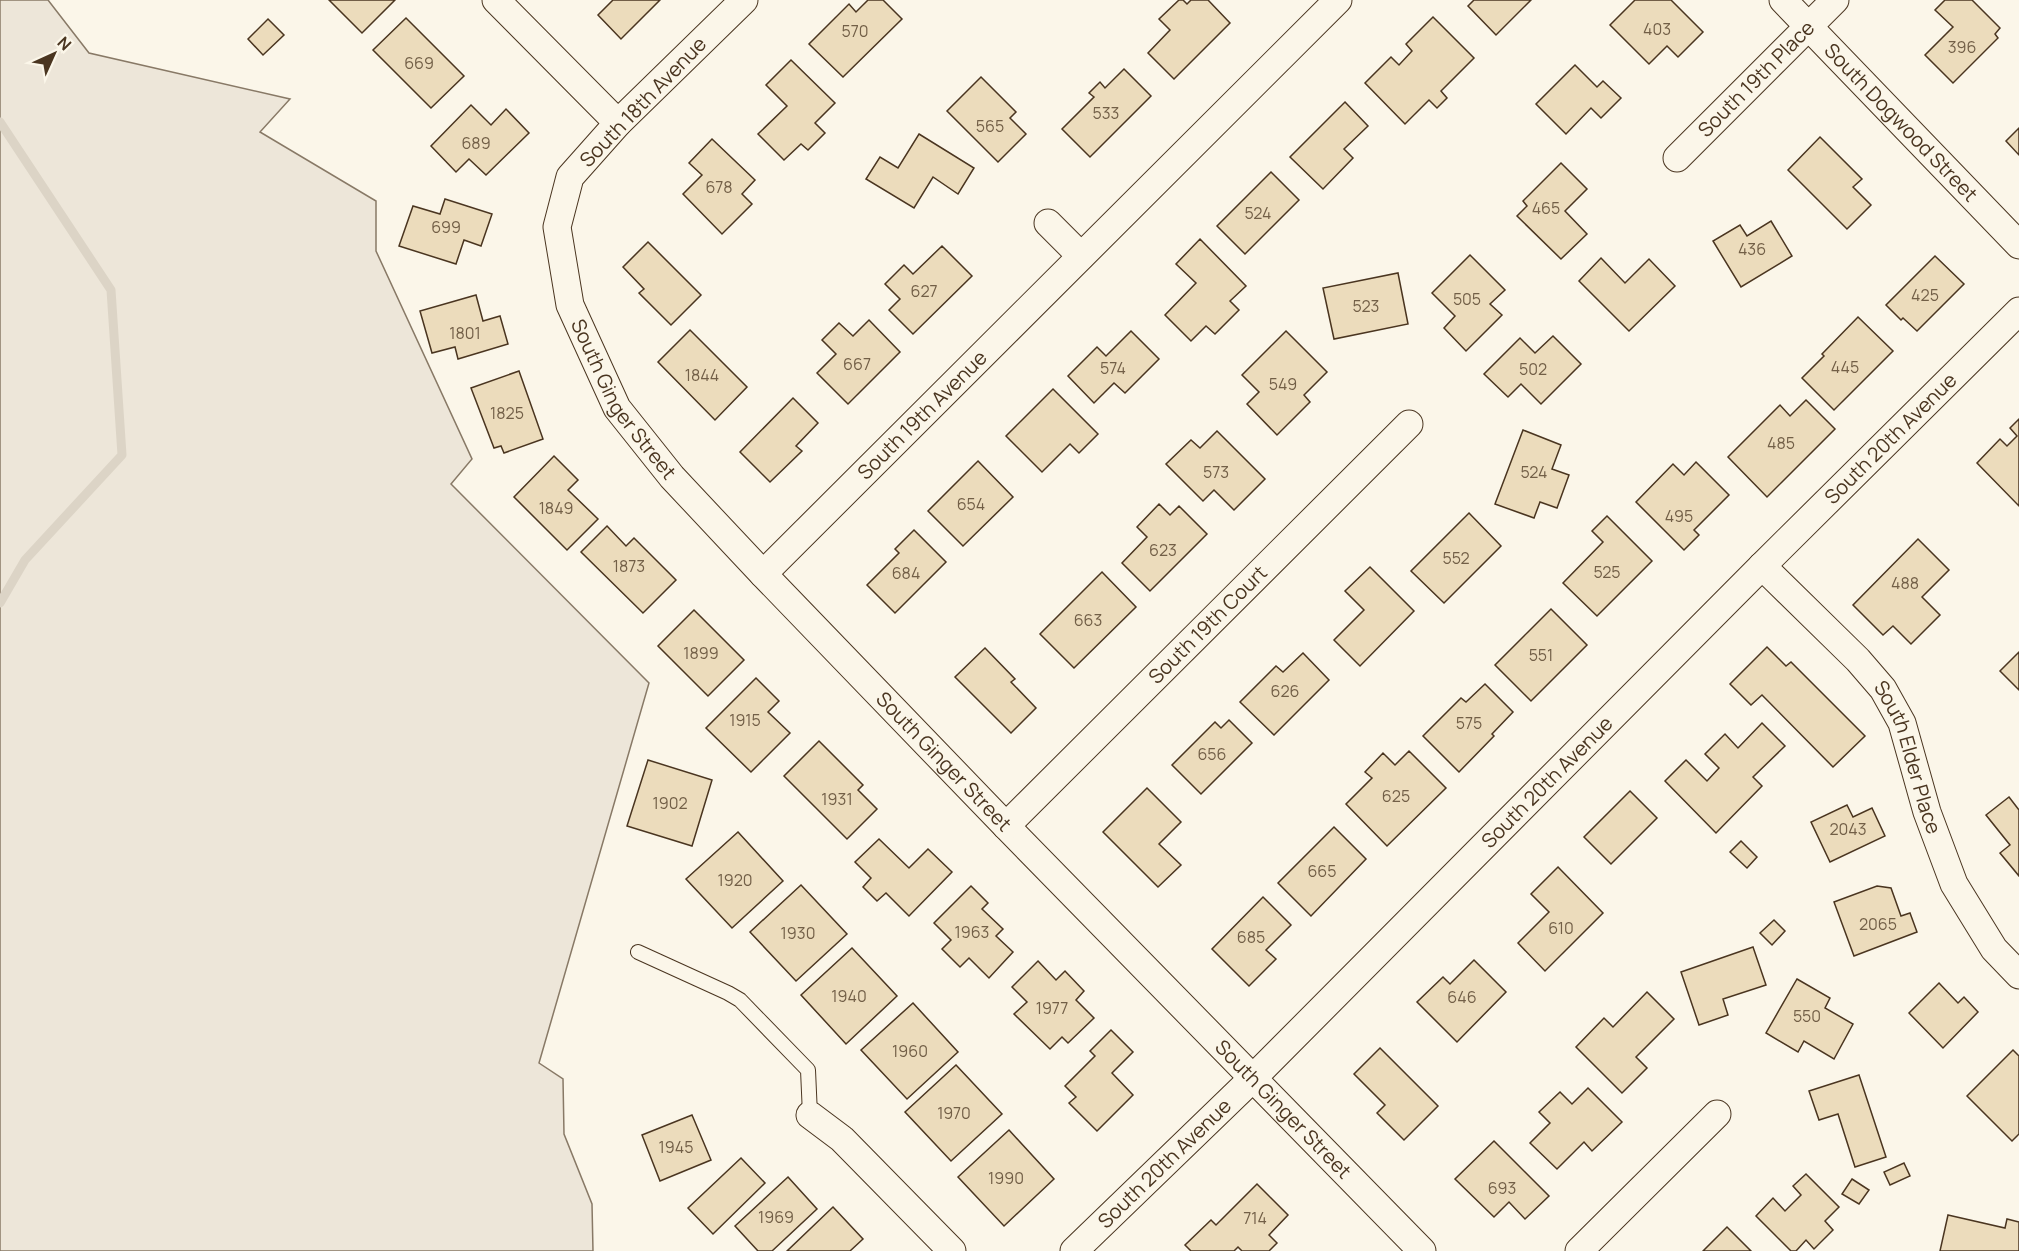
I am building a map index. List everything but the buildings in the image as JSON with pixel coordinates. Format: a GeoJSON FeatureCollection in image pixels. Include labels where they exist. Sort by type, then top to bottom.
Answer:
{"type":"FeatureCollection","features":[{"type":"Feature","properties":{"kind":"street"},"geometry":{"type":"LineString","coordinates":[[496,0],[618,123]]}},
{"type":"Feature","properties":{"kind":"street","name":"South 18th Avenue"},"geometry":{"type":"LineString","coordinates":[[560,215],[570,177],[618,123],[744,0]]}},
{"type":"Feature","properties":{"kind":"street","name":"South 19th Avenue"},"geometry":{"type":"LineString","coordinates":[[763,574],[1338,0]]}},
{"type":"Feature","properties":{"kind":"street","name":"South Dogwood Street"},"geometry":{"type":"LineString","coordinates":[[1783,0],[2019,245]]}},
{"type":"Feature","properties":{"kind":"street","name":"South 19th Place"},"geometry":{"type":"LineString","coordinates":[[1677,158],[1835,0]]}},
{"type":"Feature","properties":{"kind":"street","name":"South Ginger Street"},"geometry":{"type":"LineString","coordinates":[[560,215],[557,227],[570,305],[617,408],[672,477],[1006,826],[1422,1251]]}},
{"type":"Feature","properties":{"kind":"street"},"geometry":{"type":"LineString","coordinates":[[1048,223],[1081,256]]}},
{"type":"Feature","properties":{"kind":"street","name":"South 20th Avenue"},"geometry":{"type":"LineString","coordinates":[[1074,1251],[1253,1078],[2019,311]]}},
{"type":"Feature","properties":{"kind":"street","name":"South 19th Court"},"geometry":{"type":"LineString","coordinates":[[1006,826],[1409,424]]}},
{"type":"Feature","properties":{"kind":"street","name":"South Elder Place"},"geometry":{"type":"LineString","coordinates":[[1762,566],[1858,660],[1883,689],[1902,723],[1928,812],[1954,884],[1994,949],[2019,975]]}},
{"type":"Feature","properties":{"kind":"street"},"geometry":{"type":"LineString","coordinates":[[1579,1251],[1718,1114]]}},
{"type":"Feature","properties":{"kind":"street"},"geometry":{"type":"LineString","coordinates":[[810,1115],[842,1139],[952,1251]]}},
{"type":"Feature","properties":{"kind":"lane"},"geometry":{"type":"LineString","coordinates":[[638,952],[728,993],[749,1009],[808,1070],[810,1115]]}},
{"type":"Feature","properties":{"kind":"shaded area"},"geometry":{"type":"Polygon","coordinates":[[[0,0],[48,0],[89,53],[290,99],[260,132],[376,201],[376,251],[472,459],[451,484],[649,683],[539,1063],[563,1079],[564,1134],[592,1204],[593,1251],[0,1251],[0,0]]]}},
{"type":"Feature","properties":{"kind":"waterway"},"geometry":{"type":"LineString","coordinates":[[0,122],[111,290],[122,455],[25,560],[0,603]]}}]}
